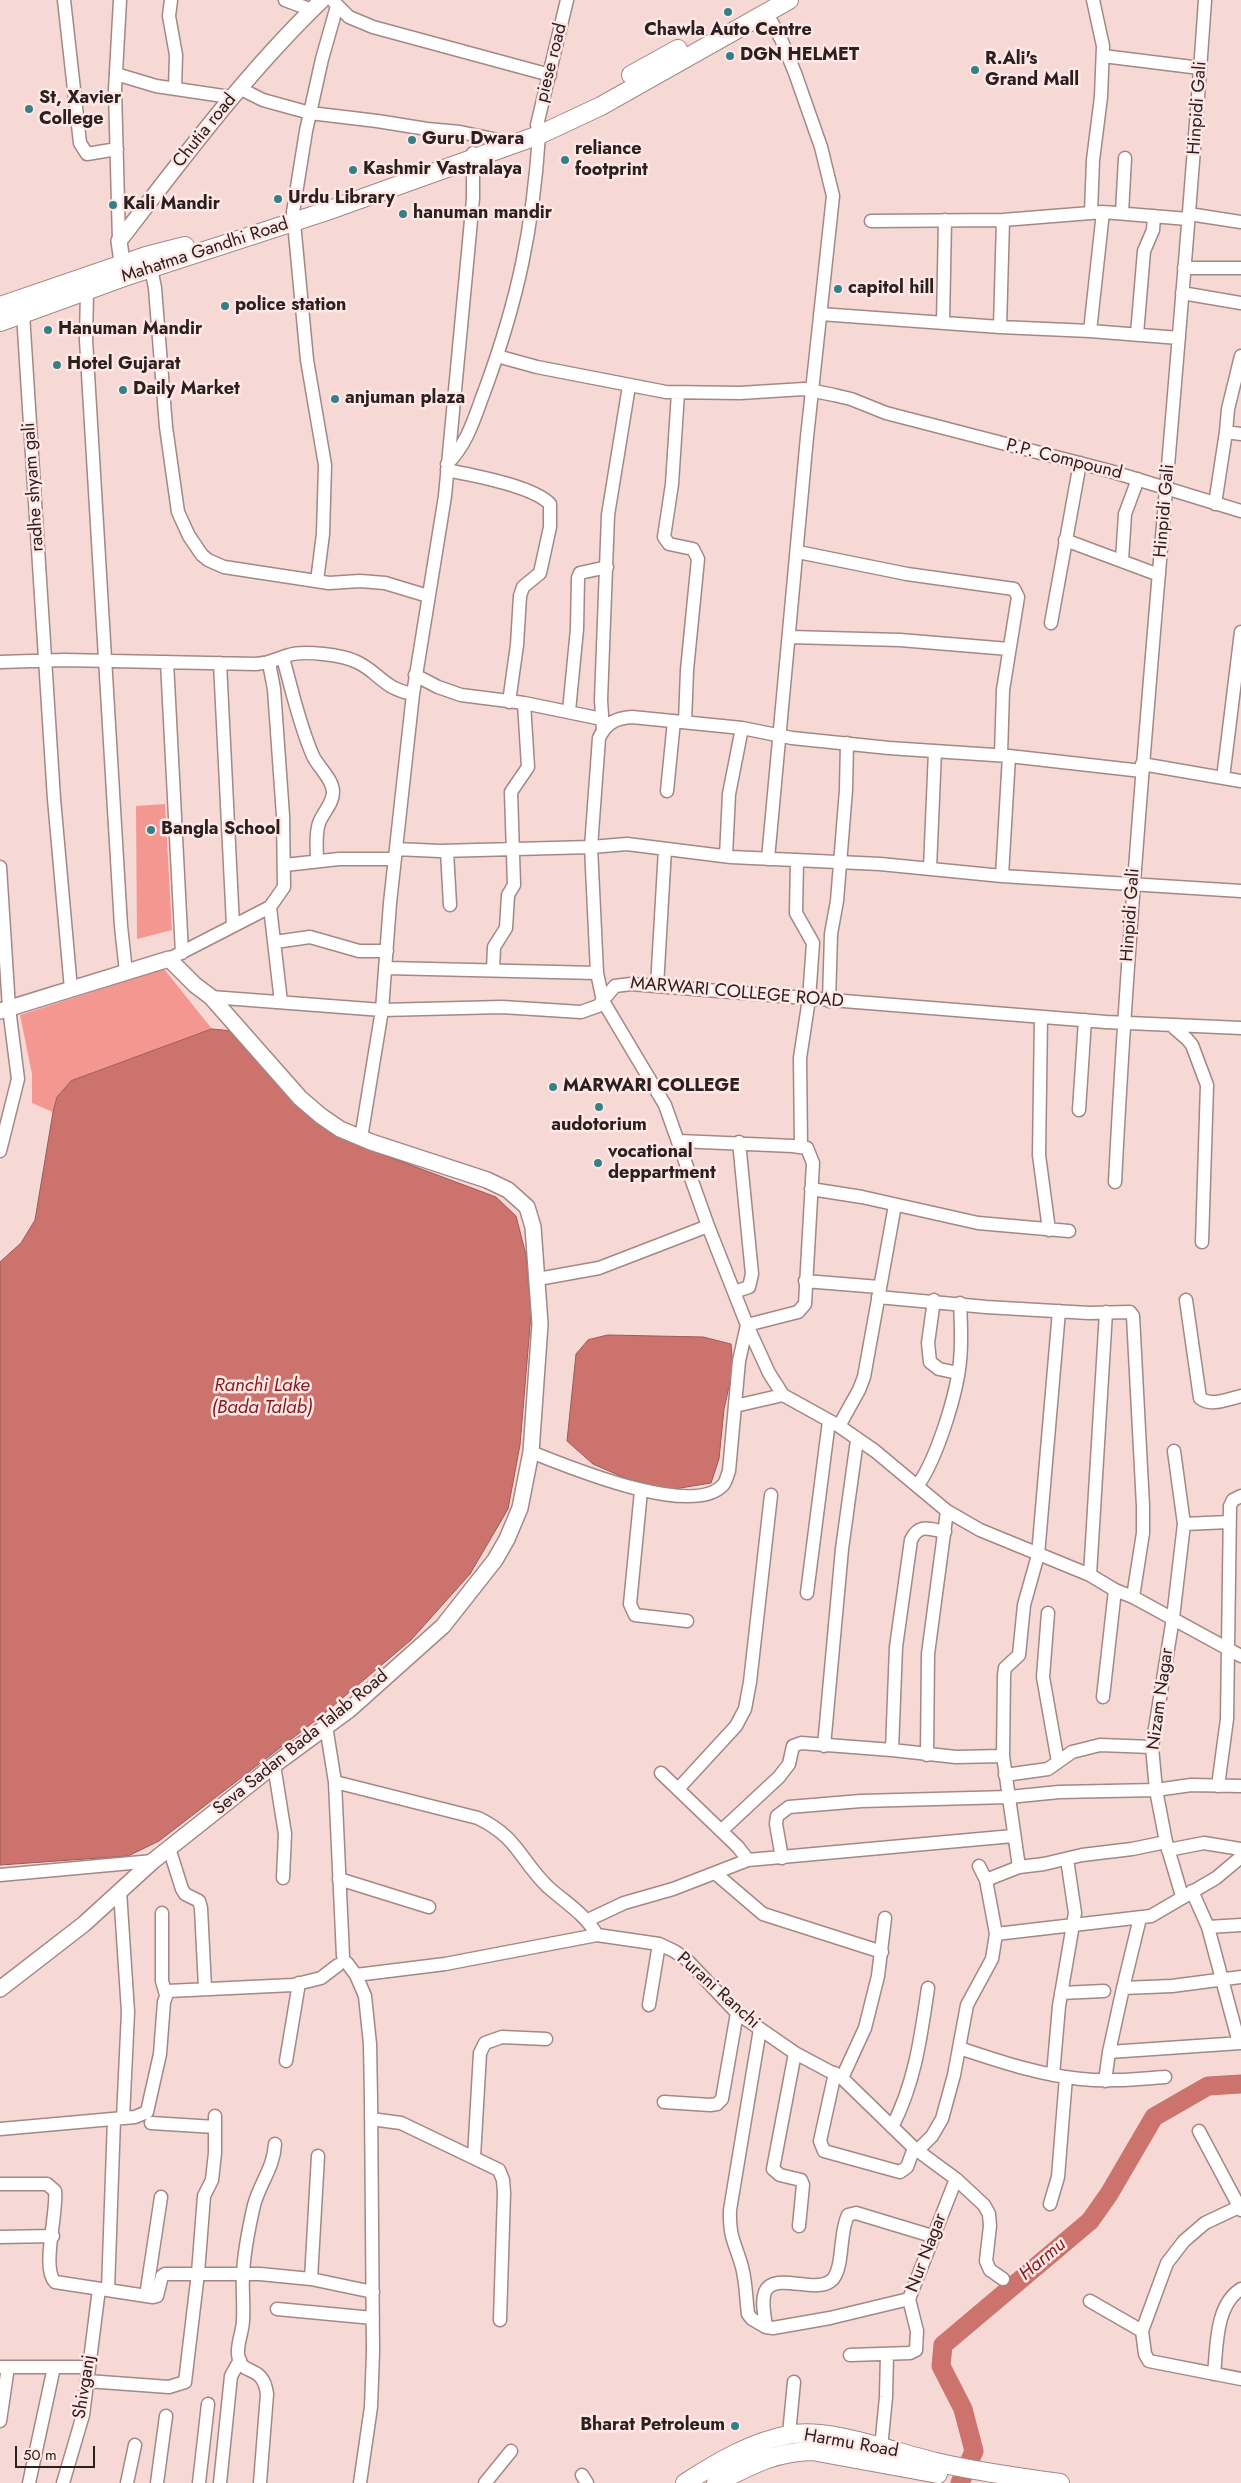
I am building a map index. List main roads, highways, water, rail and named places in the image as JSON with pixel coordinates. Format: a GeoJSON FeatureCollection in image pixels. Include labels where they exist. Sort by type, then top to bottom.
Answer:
{"type":"FeatureCollection","features":[{"type":"Feature","properties":{"kind":"main road","name":"Mahatma Gandhi Road"},"geometry":{"type":"LineString","coordinates":[[0,322],[87,290],[123,271],[151,268],[538,130],[614,85],[765,6],[789,0]]}},
{"type":"Feature","properties":{"kind":"main road","name":"Mahatma Gandhi Road"},"geometry":{"type":"LineString","coordinates":[[473,154],[498,140],[538,130]]}},
{"type":"Feature","properties":{"kind":"main road","name":"Mahatma Gandhi Road"},"geometry":{"type":"LineString","coordinates":[[0,306],[123,271],[221,236],[294,217]]}},
{"type":"Feature","properties":{"kind":"main road","name":"Harmu Road"},"geometry":{"type":"LineString","coordinates":[[685,2483],[733,2456],[789,2434],[816,2434],[881,2448],[937,2468]]}},
{"type":"Feature","properties":{"kind":"main road","name":"Harmu Road"},"geometry":{"type":"LineString","coordinates":[[716,2483],[762,2459],[794,2452],[812,2451],[937,2468]]}},
{"type":"Feature","properties":{"kind":"main road"},"geometry":{"type":"LineString","coordinates":[[937,2468],[998,2478],[1060,2483]]}},
{"type":"Feature","properties":{"kind":"water","name":"Ranchi Lake (Bada Talab)"},"geometry":{"type":"Polygon","coordinates":[[[212,1029],[233,1031],[294,1103],[329,1132],[373,1151],[496,1197],[516,1216],[526,1255],[531,1314],[520,1445],[508,1509],[470,1574],[411,1640],[320,1717],[159,1841],[128,1856],[0,1865],[0,1262],[21,1243],[35,1220],[53,1112],[57,1097],[71,1081],[212,1029]]]}},
{"type":"Feature","properties":{"kind":"water"},"geometry":{"type":"Polygon","coordinates":[[[608,1335],[703,1337],[731,1344],[733,1369],[724,1409],[719,1459],[711,1483],[668,1490],[625,1478],[593,1464],[567,1441],[576,1354],[588,1340],[608,1335]]]}},
{"type":"Feature","properties":{"kind":"waterway","name":"Harmu"},"geometry":{"type":"LineString","coordinates":[[960,2483],[974,2451],[963,2409],[941,2366],[943,2345],[1090,2221],[1109,2194],[1154,2117],[1208,2086],[1241,2084]]}},
{"type":"Feature","properties":{"kind":"place","name":"Chawla Auto Centre"},"geometry":{"type":"Point","coordinates":[728,12]}},
{"type":"Feature","properties":{"kind":"place","name":"DGN HELMET"},"geometry":{"type":"Point","coordinates":[730,56]}},
{"type":"Feature","properties":{"kind":"place","name":"R.Ali's Grand Mall"},"geometry":{"type":"Point","coordinates":[975,70]}},
{"type":"Feature","properties":{"kind":"place","name":"St, Xavier College"},"geometry":{"type":"Point","coordinates":[29,109]}},
{"type":"Feature","properties":{"kind":"place","name":"Guru Dwara"},"geometry":{"type":"Point","coordinates":[412,140]}},
{"type":"Feature","properties":{"kind":"place","name":"reliance footprint"},"geometry":{"type":"Point","coordinates":[565,160]}},
{"type":"Feature","properties":{"kind":"place","name":"Kashmir Vastralaya"},"geometry":{"type":"Point","coordinates":[353,170]}},
{"type":"Feature","properties":{"kind":"place","name":"Urdu Library"},"geometry":{"type":"Point","coordinates":[278,199]}},
{"type":"Feature","properties":{"kind":"place","name":"Kali Mandir"},"geometry":{"type":"Point","coordinates":[113,205]}},
{"type":"Feature","properties":{"kind":"place","name":"hanuman mandir"},"geometry":{"type":"Point","coordinates":[403,214]}},
{"type":"Feature","properties":{"kind":"place","name":"capitol hill"},"geometry":{"type":"Point","coordinates":[838,289]}},
{"type":"Feature","properties":{"kind":"place","name":"police station"},"geometry":{"type":"Point","coordinates":[225,306]}},
{"type":"Feature","properties":{"kind":"place","name":"Hanuman Mandir"},"geometry":{"type":"Point","coordinates":[48,330]}},
{"type":"Feature","properties":{"kind":"place","name":"Hotel Gujarat"},"geometry":{"type":"Point","coordinates":[57,365]}},
{"type":"Feature","properties":{"kind":"place","name":"Daily Market"},"geometry":{"type":"Point","coordinates":[123,390]}},
{"type":"Feature","properties":{"kind":"place","name":"anjuman plaza"},"geometry":{"type":"Point","coordinates":[335,399]}},
{"type":"Feature","properties":{"kind":"place","name":"Bangla School"},"geometry":{"type":"Point","coordinates":[151,830]}},
{"type":"Feature","properties":{"kind":"place","name":"MARWARI COLLEGE"},"geometry":{"type":"Point","coordinates":[553,1087]}},
{"type":"Feature","properties":{"kind":"place","name":"audotorium"},"geometry":{"type":"Point","coordinates":[599,1107]}},
{"type":"Feature","properties":{"kind":"place","name":"vocational deppartment"},"geometry":{"type":"Point","coordinates":[598,1163]}},
{"type":"Feature","properties":{"kind":"place","name":"Bharat Petroleum"},"geometry":{"type":"Point","coordinates":[735,2426]}}]}
